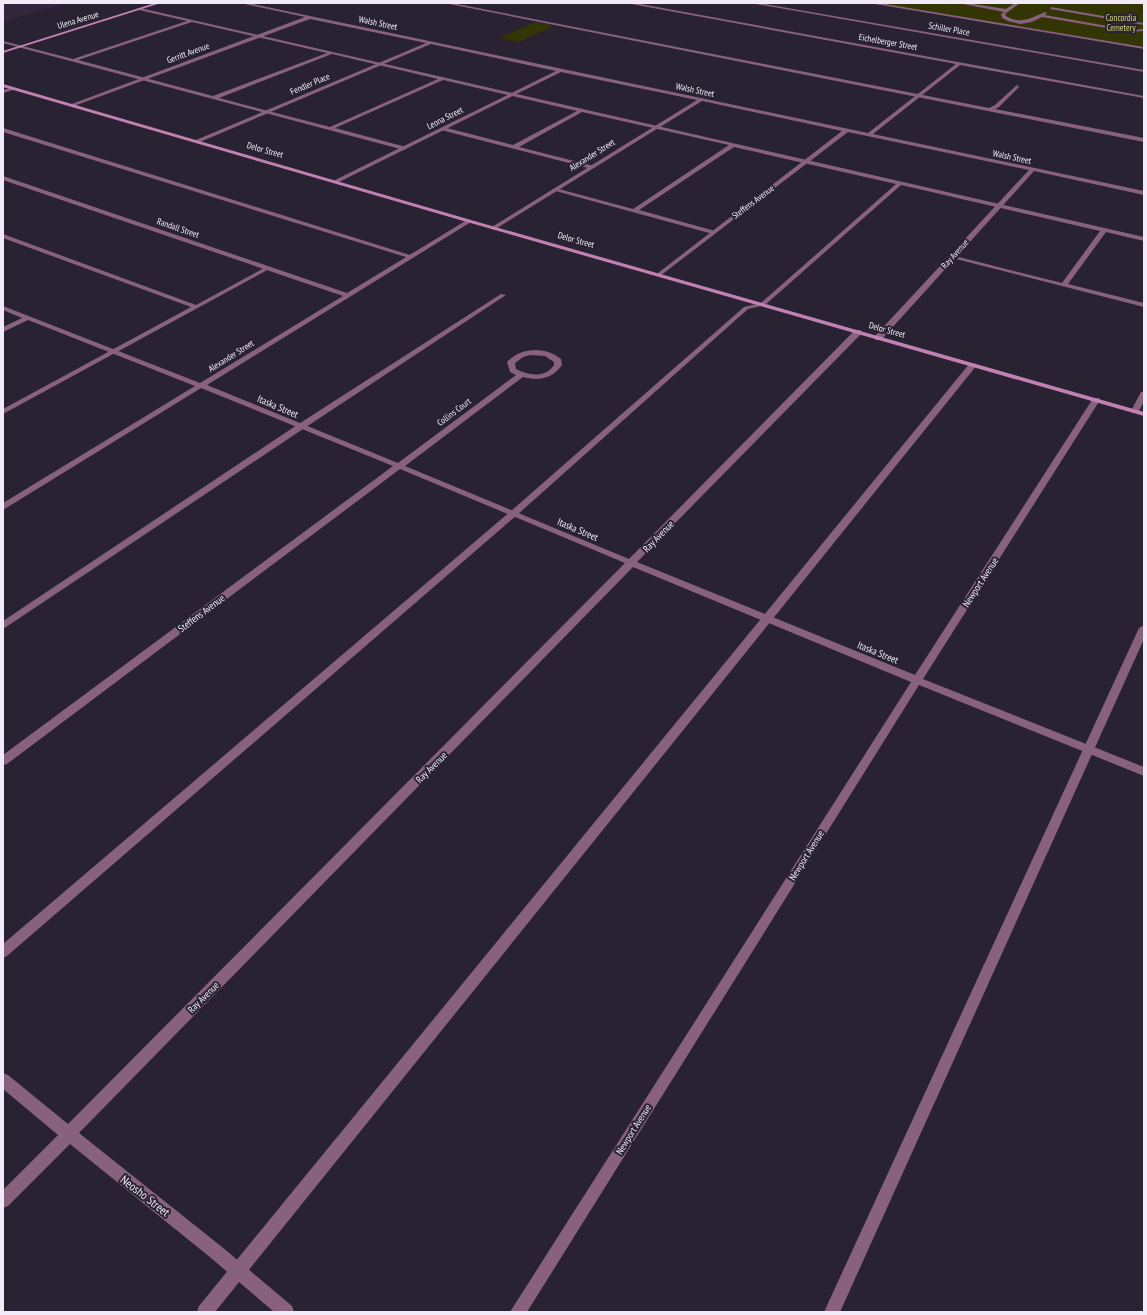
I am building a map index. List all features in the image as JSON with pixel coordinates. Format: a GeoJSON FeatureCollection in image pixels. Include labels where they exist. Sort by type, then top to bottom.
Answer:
{"type":"FeatureCollection","features":[{"type":"Feature","properties":{"kind":"street","name":"Ulena Avenue"},"geometry":{"type":"LineString","coordinates":[[3,52],[159,3]]}},
{"type":"Feature","properties":{"kind":"street","name":"Walsh Street"},"geometry":{"type":"LineString","coordinates":[[246,3],[1144,194]]}},
{"type":"Feature","properties":{"kind":"street"},"geometry":{"type":"LineString","coordinates":[[446,3],[1144,140]]}},
{"type":"Feature","properties":{"kind":"street","name":"Eichelberger Street"},"geometry":{"type":"LineString","coordinates":[[628,3],[1144,97]]}},
{"type":"Feature","properties":{"kind":"street","name":"Schiller Place"},"geometry":{"type":"LineString","coordinates":[[752,3],[1144,71]]}},
{"type":"Feature","properties":{"kind":"street"},"geometry":{"type":"LineString","coordinates":[[871,3],[1144,48]]}},
{"type":"Feature","properties":{"kind":"street"},"geometry":{"type":"LineString","coordinates":[[960,3],[1008,11]]}},
{"type":"Feature","properties":{"kind":"street"},"geometry":{"type":"LineString","coordinates":[[1018,3],[1002,16],[1013,21],[1033,21],[1056,3]]}},
{"type":"Feature","properties":{"kind":"street"},"geometry":{"type":"LineString","coordinates":[[1051,8],[1144,24]]}},
{"type":"Feature","properties":{"kind":"street"},"geometry":{"type":"LineString","coordinates":[[140,9],[1144,239]]}},
{"type":"Feature","properties":{"kind":"street"},"geometry":{"type":"LineString","coordinates":[[1041,16],[1130,30],[1144,30]]}},
{"type":"Feature","properties":{"kind":"street","name":"Gerritt Avenue"},"geometry":{"type":"LineString","coordinates":[[72,105],[310,17]]}},
{"type":"Feature","properties":{"kind":"street"},"geometry":{"type":"LineString","coordinates":[[71,60],[192,21]]}},
{"type":"Feature","properties":{"kind":"street"},"geometry":{"type":"LineString","coordinates":[[3,42],[404,148]]}},
{"type":"Feature","properties":{"kind":"street","name":"Fendler Place"},"geometry":{"type":"LineString","coordinates":[[198,141],[430,43]]}},
{"type":"Feature","properties":{"kind":"street"},"geometry":{"type":"LineString","coordinates":[[213,98],[331,53]]}},
{"type":"Feature","properties":{"kind":"street"},"geometry":{"type":"LineString","coordinates":[[869,135],[960,63]]}},
{"type":"Feature","properties":{"kind":"street","name":"Leona Street"},"geometry":{"type":"LineString","coordinates":[[337,181],[561,70]]}},
{"type":"Feature","properties":{"kind":"street"},"geometry":{"type":"LineString","coordinates":[[329,129],[443,78]]}},
{"type":"Feature","properties":{"kind":"street","name":"Delor Street"},"geometry":{"type":"LineString","coordinates":[[3,85],[337,181],[469,221],[660,274],[1144,414]]}},
{"type":"Feature","properties":{"kind":"street"},"geometry":{"type":"LineString","coordinates":[[989,110],[997,106],[1017,86]]}},
{"type":"Feature","properties":{"kind":"street"},"geometry":{"type":"LineString","coordinates":[[3,92],[14,88]]}},
{"type":"Feature","properties":{"kind":"street","name":"Alexander Street"},"geometry":{"type":"LineString","coordinates":[[494,228],[701,100]]}},
{"type":"Feature","properties":{"kind":"street"},"geometry":{"type":"LineString","coordinates":[[514,147],[582,110]]}},
{"type":"Feature","properties":{"kind":"street"},"geometry":{"type":"LineString","coordinates":[[443,129],[592,167]]}},
{"type":"Feature","properties":{"kind":"street"},"geometry":{"type":"LineString","coordinates":[[3,130],[411,257]]}},
{"type":"Feature","properties":{"kind":"street","name":"Steffens Avenue"},"geometry":{"type":"LineString","coordinates":[[660,274],[847,130]]}},
{"type":"Feature","properties":{"kind":"street"},"geometry":{"type":"LineString","coordinates":[[634,211],[733,145]]}},
{"type":"Feature","properties":{"kind":"street","name":"Ray Avenue"},"geometry":{"type":"LineString","coordinates":[[878,338],[1032,170]]}},
{"type":"Feature","properties":{"kind":"street","name":"Randall Street"},"geometry":{"type":"LineString","coordinates":[[3,178],[347,295]]}},
{"type":"Feature","properties":{"kind":"street"},"geometry":{"type":"LineString","coordinates":[[3,952],[514,513],[746,308],[763,304],[900,183]]}},
{"type":"Feature","properties":{"kind":"street"},"geometry":{"type":"LineString","coordinates":[[555,190],[713,232]]}},
{"type":"Feature","properties":{"kind":"street","name":"Alexander Street"},"geometry":{"type":"LineString","coordinates":[[3,507],[469,221]]}},
{"type":"Feature","properties":{"kind":"street"},"geometry":{"type":"LineString","coordinates":[[1064,285],[1104,230]]}},
{"type":"Feature","properties":{"kind":"street"},"geometry":{"type":"LineString","coordinates":[[3,236],[196,308]]}},
{"type":"Feature","properties":{"kind":"street"},"geometry":{"type":"LineString","coordinates":[[952,258],[1144,305]]}},
{"type":"Feature","properties":{"kind":"street"},"geometry":{"type":"LineString","coordinates":[[3,412],[268,268]]}},
{"type":"Feature","properties":{"kind":"street"},"geometry":{"type":"LineString","coordinates":[[3,626],[300,427],[503,295]]}},
{"type":"Feature","properties":{"kind":"street","name":"Itaska Street"},"geometry":{"type":"LineString","coordinates":[[3,308],[202,386],[399,466],[766,619],[1144,772]]}},
{"type":"Feature","properties":{"kind":"street"},"geometry":{"type":"LineString","coordinates":[[3,330],[27,318]]}},
{"type":"Feature","properties":{"kind":"street","name":"Ray Avenue"},"geometry":{"type":"LineString","coordinates":[[3,1201],[858,332]]}},
{"type":"Feature","properties":{"kind":"street"},"geometry":{"type":"LineString","coordinates":[[534,352],[549,354],[558,361],[556,369],[546,375],[521,375],[513,370],[511,366],[511,362],[520,355],[534,352]]}},
{"type":"Feature","properties":{"kind":"street"},"geometry":{"type":"LineString","coordinates":[[205,1312],[972,365]]}},
{"type":"Feature","properties":{"kind":"street","name":"Collins Court"},"geometry":{"type":"LineString","coordinates":[[399,466],[521,375]]}},
{"type":"Feature","properties":{"kind":"street"},"geometry":{"type":"LineString","coordinates":[[1135,411],[1144,394]]}},
{"type":"Feature","properties":{"kind":"street","name":"Newport Avenue"},"geometry":{"type":"LineString","coordinates":[[518,1312],[917,680],[1096,400]]}},
{"type":"Feature","properties":{"kind":"street","name":"Steffens Avenue"},"geometry":{"type":"LineString","coordinates":[[3,761],[399,466]]}},
{"type":"Feature","properties":{"kind":"street"},"geometry":{"type":"LineString","coordinates":[[832,1312],[1144,628]]}},
{"type":"Feature","properties":{"kind":"street","name":"Neosho Street"},"geometry":{"type":"LineString","coordinates":[[3,1080],[68,1135],[239,1270],[286,1312]]}},
{"type":"Feature","properties":{"kind":"shaded area"},"geometry":{"type":"Polygon","coordinates":[[[3,3],[66,3],[3,22],[3,3]]]}},
{"type":"Feature","properties":{"kind":"green space","name":"Concordia Cemetery"},"geometry":{"type":"Polygon","coordinates":[[[877,3],[1144,3],[1144,47],[877,3]]]}},
{"type":"Feature","properties":{"kind":"green space"},"geometry":{"type":"Polygon","coordinates":[[[535,22],[554,26],[519,42],[499,38],[535,22]]]}}]}
